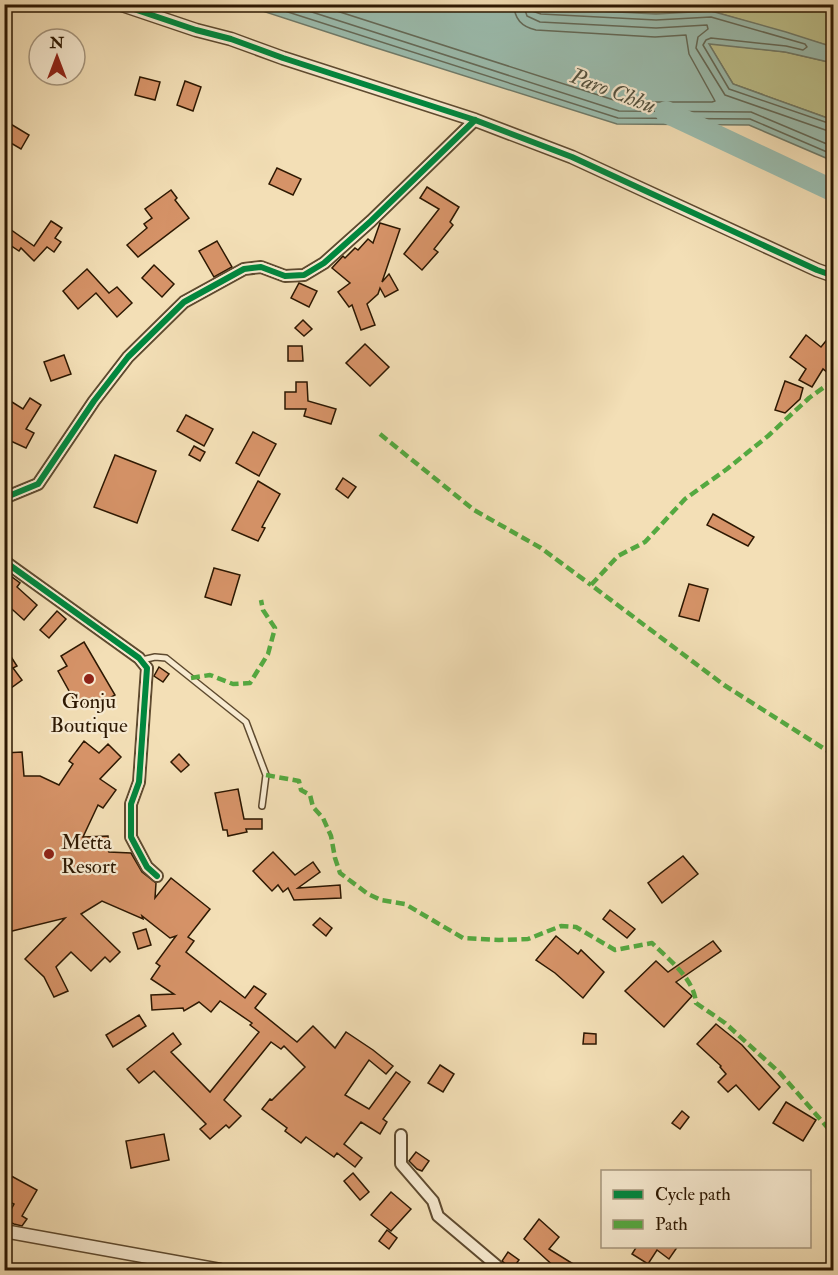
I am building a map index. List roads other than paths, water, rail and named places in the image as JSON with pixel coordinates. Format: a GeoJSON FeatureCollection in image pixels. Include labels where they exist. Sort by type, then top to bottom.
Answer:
{"type":"FeatureCollection","features":[{"type":"Feature","properties":{"kind":"street"},"geometry":{"type":"LineString","coordinates":[[119,4],[475,120],[572,157],[834,276]]}},
{"type":"Feature","properties":{"kind":"street"},"geometry":{"type":"LineString","coordinates":[[4,498],[38,484],[94,401],[128,357],[184,302],[244,269],[261,267],[285,276],[304,275],[324,263],[475,120]]}},
{"type":"Feature","properties":{"kind":"street"},"geometry":{"type":"LineString","coordinates":[[4,561],[142,661],[147,668],[139,782],[131,804],[131,837],[147,867],[157,876]]}},
{"type":"Feature","properties":{"kind":"street"},"geometry":{"type":"LineString","coordinates":[[401,1134],[401,1164],[434,1201],[438,1215],[499,1270]]}},
{"type":"Feature","properties":{"kind":"street"},"geometry":{"type":"LineString","coordinates":[[4,1231],[220,1270]]}},
{"type":"Feature","properties":{"kind":"lane"},"geometry":{"type":"LineString","coordinates":[[142,661],[155,657],[166,658],[246,722],[266,775],[262,806]]}},
{"type":"Feature","properties":{"kind":"water"},"geometry":{"type":"Polygon","coordinates":[[[244,5],[526,5],[541,8],[656,14],[711,11],[833,47],[833,63],[785,52],[709,44],[733,84],[833,120],[833,161],[749,125],[617,124],[244,5]]]}},
{"type":"Feature","properties":{"kind":"waterway","name":"Paro Chhu"},"geometry":{"type":"LineString","coordinates":[[666,112],[834,191]]}},
{"type":"Feature","properties":{"kind":"place","name":"Gonju Boutique"},"geometry":{"type":"Point","coordinates":[89,679]}},
{"type":"Feature","properties":{"kind":"place","name":"Metta Resort"},"geometry":{"type":"Point","coordinates":[49,854]}}]}
